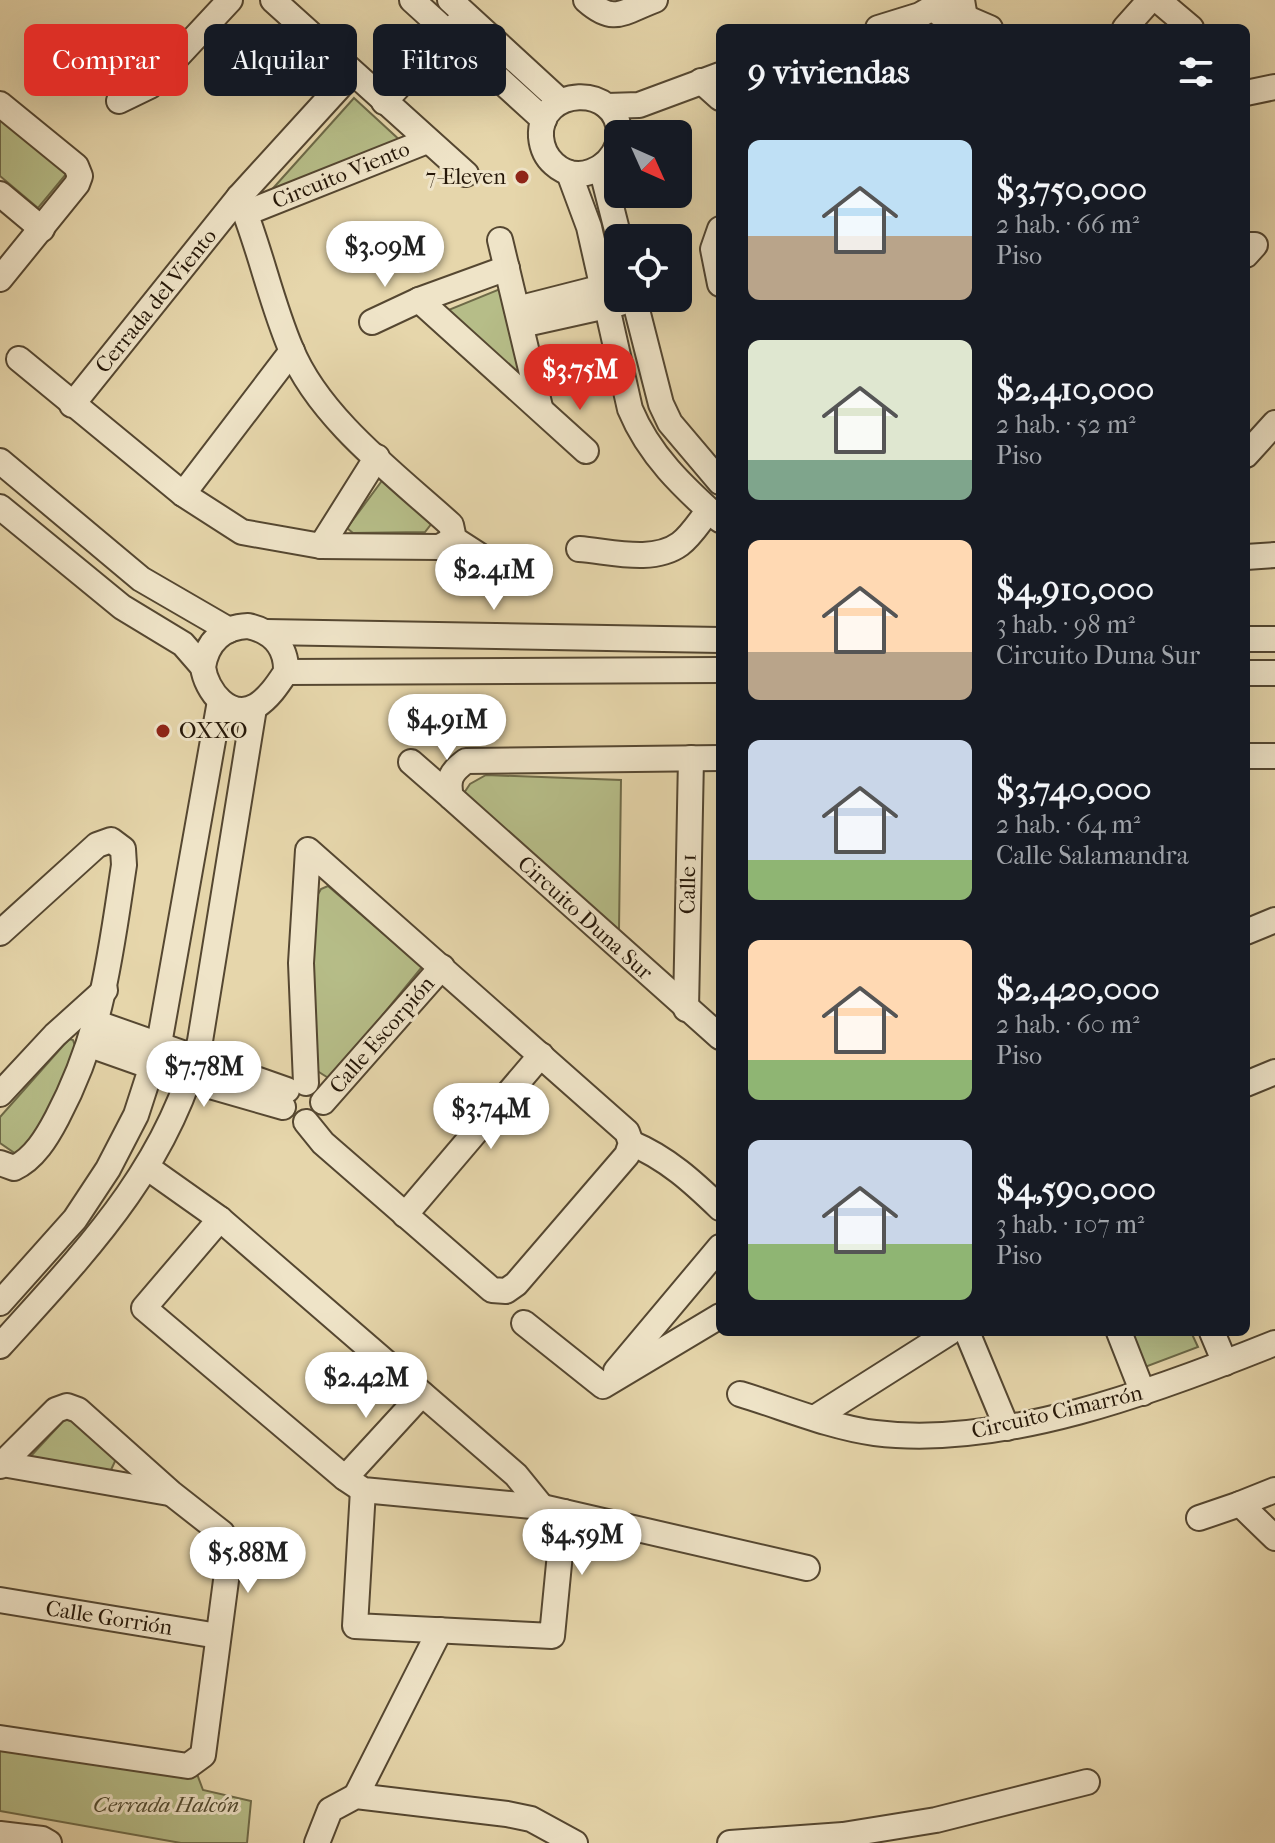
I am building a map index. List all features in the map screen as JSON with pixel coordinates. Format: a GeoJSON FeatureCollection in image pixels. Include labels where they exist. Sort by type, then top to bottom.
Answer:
{"type":"FeatureCollection","features":[{"type":"Feature","properties":{"kind":"street"},"geometry":{"type":"LineString","coordinates":[[119,101],[150,86],[230,0]]}},
{"type":"Feature","properties":{"kind":"street"},"geometry":{"type":"LineString","coordinates":[[273,0],[299,24]]}},
{"type":"Feature","properties":{"kind":"street"},"geometry":{"type":"LineString","coordinates":[[412,0],[438,24]]}},
{"type":"Feature","properties":{"kind":"street"},"geometry":{"type":"LineString","coordinates":[[586,0],[602,14],[615,15],[655,0]]}},
{"type":"Feature","properties":{"kind":"street"},"geometry":{"type":"LineString","coordinates":[[1129,24],[1150,0]]}},
{"type":"Feature","properties":{"kind":"street"},"geometry":{"type":"LineString","coordinates":[[1158,0],[1186,24]]}},
{"type":"Feature","properties":{"kind":"street"},"geometry":{"type":"LineString","coordinates":[[449,24],[463,5],[560,101]]}},
{"type":"Feature","properties":{"kind":"street"},"geometry":{"type":"LineString","coordinates":[[920,24],[950,8]]}},
{"type":"Feature","properties":{"kind":"street"},"geometry":{"type":"LineString","coordinates":[[891,24],[950,8],[982,24]]}},
{"type":"Feature","properties":{"kind":"street","name":"Circuito Viento"},"geometry":{"type":"LineString","coordinates":[[242,205],[427,141],[357,78]]}},
{"type":"Feature","properties":{"kind":"street"},"geometry":{"type":"LineString","coordinates":[[506,85],[544,120]]}},
{"type":"Feature","properties":{"kind":"street"},"geometry":{"type":"LineString","coordinates":[[604,164],[582,174],[569,173],[547,157],[541,132],[544,120],[560,101],[584,96],[607,106],[639,105],[715,87]]}},
{"type":"Feature","properties":{"kind":"street"},"geometry":{"type":"LineString","coordinates":[[649,120],[715,87]]}},
{"type":"Feature","properties":{"kind":"street","name":"Circuito Viento"},"geometry":{"type":"LineString","coordinates":[[242,205],[333,96]]}},
{"type":"Feature","properties":{"kind":"street"},"geometry":{"type":"LineString","coordinates":[[380,99],[383,96]]}},
{"type":"Feature","properties":{"kind":"street"},"geometry":{"type":"LineString","coordinates":[[0,104],[76,166],[80,176],[77,184],[0,279]]}},
{"type":"Feature","properties":{"kind":"street"},"geometry":{"type":"LineString","coordinates":[[607,106],[613,120]]}},
{"type":"Feature","properties":{"kind":"street"},"geometry":{"type":"LineString","coordinates":[[427,141],[466,174]]}},
{"type":"Feature","properties":{"kind":"street"},"geometry":{"type":"LineString","coordinates":[[601,167],[615,224]]}},
{"type":"Feature","properties":{"kind":"street"},"geometry":{"type":"LineString","coordinates":[[569,173],[604,261]]}},
{"type":"Feature","properties":{"kind":"street"},"geometry":{"type":"LineString","coordinates":[[0,194],[42,229]]}},
{"type":"Feature","properties":{"kind":"street"},"geometry":{"type":"LineString","coordinates":[[242,205],[292,351],[312,386],[344,426],[451,525],[454,539],[502,570]]}},
{"type":"Feature","properties":{"kind":"street","name":"Cerrada del Viento"},"geometry":{"type":"LineString","coordinates":[[72,405],[242,205]]}},
{"type":"Feature","properties":{"kind":"street"},"geometry":{"type":"LineString","coordinates":[[500,240],[540,407]]}},
{"type":"Feature","properties":{"kind":"street"},"geometry":{"type":"LineString","coordinates":[[716,240],[713,249],[716,264]]}},
{"type":"Feature","properties":{"kind":"street"},"geometry":{"type":"LineString","coordinates":[[372,322],[419,300],[507,268]]}},
{"type":"Feature","properties":{"kind":"street"},"geometry":{"type":"LineString","coordinates":[[519,317],[604,298]]}},
{"type":"Feature","properties":{"kind":"street"},"geometry":{"type":"LineString","coordinates":[[419,300],[586,451]]}},
{"type":"Feature","properties":{"kind":"street"},"geometry":{"type":"LineString","coordinates":[[621,312],[630,409],[642,437],[707,509]]}},
{"type":"Feature","properties":{"kind":"street"},"geometry":{"type":"LineString","coordinates":[[579,549],[654,555],[667,551],[686,540],[707,509],[716,478],[670,423],[626,312]]}},
{"type":"Feature","properties":{"kind":"street"},"geometry":{"type":"LineString","coordinates":[[183,494],[292,351]]}},
{"type":"Feature","properties":{"kind":"street"},"geometry":{"type":"LineString","coordinates":[[19,359],[183,494],[242,532],[321,546],[439,547],[454,539]]}},
{"type":"Feature","properties":{"kind":"street"},"geometry":{"type":"LineString","coordinates":[[1250,451],[1275,423]]}},
{"type":"Feature","properties":{"kind":"street"},"geometry":{"type":"LineString","coordinates":[[321,546],[377,457]]}},
{"type":"Feature","properties":{"kind":"street"},"geometry":{"type":"LineString","coordinates":[[0,461],[141,579],[229,630]]}},
{"type":"Feature","properties":{"kind":"street"},"geometry":{"type":"LineString","coordinates":[[0,507],[122,607],[183,644],[203,667]]}},
{"type":"Feature","properties":{"kind":"street"},"geometry":{"type":"LineString","coordinates":[[1250,557],[1275,555]]}},
{"type":"Feature","properties":{"kind":"street"},"geometry":{"type":"LineString","coordinates":[[254,708],[230,707],[220,701],[207,686],[203,667],[208,649],[229,630],[248,626],[266,632],[716,640]]}},
{"type":"Feature","properties":{"kind":"street"},"geometry":{"type":"LineString","coordinates":[[0,1346],[116,1216],[148,1168],[189,1080],[196,1056],[254,708],[272,692],[286,672],[282,649],[266,632]]}},
{"type":"Feature","properties":{"kind":"street"},"geometry":{"type":"LineString","coordinates":[[1250,639],[1275,639]]}},
{"type":"Feature","properties":{"kind":"street"},"geometry":{"type":"LineString","coordinates":[[286,672],[716,670]]}},
{"type":"Feature","properties":{"kind":"street"},"geometry":{"type":"LineString","coordinates":[[1250,673],[1275,673]]}},
{"type":"Feature","properties":{"kind":"street"},"geometry":{"type":"LineString","coordinates":[[0,1303],[75,1219],[108,1169],[136,1115],[156,1055],[220,701]]}},
{"type":"Feature","properties":{"kind":"street"},"geometry":{"type":"LineString","coordinates":[[1250,756],[1275,756]]}},
{"type":"Feature","properties":{"kind":"street","name":"Calle 1"},"geometry":{"type":"LineString","coordinates":[[686,1009],[691,758]]}},
{"type":"Feature","properties":{"kind":"street"},"geometry":{"type":"LineString","coordinates":[[451,797],[448,783],[453,771],[466,761],[716,758]]}},
{"type":"Feature","properties":{"kind":"street","name":"Circuito Duna Sur"},"geometry":{"type":"LineString","coordinates":[[411,762],[716,1034]]}},
{"type":"Feature","properties":{"kind":"street"},"geometry":{"type":"LineString","coordinates":[[0,933],[97,845],[111,840],[123,849],[124,865],[105,990],[94,1034],[75,1083],[47,1135],[24,1163],[14,1168],[0,1163]]}},
{"type":"Feature","properties":{"kind":"street"},"geometry":{"type":"LineString","coordinates":[[156,1055],[189,1080],[292,1093],[315,1086],[323,1102],[318,1115],[306,1122],[292,1120],[292,1093],[308,850],[627,1132],[631,1143],[627,1155],[516,1284],[506,1291],[492,1290],[323,1143],[306,1122]]}},
{"type":"Feature","properties":{"kind":"street"},"geometry":{"type":"LineString","coordinates":[[1250,930],[1275,920]]}},
{"type":"Feature","properties":{"kind":"street","name":"Calle Escorpión"},"geometry":{"type":"LineString","coordinates":[[323,1102],[442,967]]}},
{"type":"Feature","properties":{"kind":"street"},"geometry":{"type":"LineString","coordinates":[[0,1094],[55,1035],[105,990]]}},
{"type":"Feature","properties":{"kind":"street"},"geometry":{"type":"LineString","coordinates":[[94,1034],[156,1055],[196,1056],[292,1093]]}},
{"type":"Feature","properties":{"kind":"street"},"geometry":{"type":"LineString","coordinates":[[405,1215],[541,1055]]}},
{"type":"Feature","properties":{"kind":"street"},"geometry":{"type":"LineString","coordinates":[[631,1143],[653,1152],[688,1177],[716,1204]]}},
{"type":"Feature","properties":{"kind":"street"},"geometry":{"type":"LineString","coordinates":[[148,1168],[220,1219],[516,1475],[553,1510],[552,1636],[355,1626],[354,1484],[422,1394]]}},
{"type":"Feature","properties":{"kind":"street"},"geometry":{"type":"LineString","coordinates":[[220,1219],[144,1308],[354,1484],[553,1510],[807,1568]]}},
{"type":"Feature","properties":{"kind":"street"},"geometry":{"type":"LineString","coordinates":[[603,1386],[716,1252]]}},
{"type":"Feature","properties":{"kind":"street"},"geometry":{"type":"LineString","coordinates":[[603,1386],[716,1318]]}},
{"type":"Feature","properties":{"kind":"street"},"geometry":{"type":"LineString","coordinates":[[524,1323],[603,1386]]}},
{"type":"Feature","properties":{"kind":"street"},"geometry":{"type":"LineString","coordinates":[[816,1417],[944,1336]]}},
{"type":"Feature","properties":{"kind":"street"},"geometry":{"type":"LineString","coordinates":[[969,1336],[1007,1428]]}},
{"type":"Feature","properties":{"kind":"street"},"geometry":{"type":"LineString","coordinates":[[1121,1336],[1143,1393]]}},
{"type":"Feature","properties":{"kind":"street"},"geometry":{"type":"LineString","coordinates":[[1214,1336],[1225,1363]]}},
{"type":"Feature","properties":{"kind":"street","name":"Circuito Cimarrón"},"geometry":{"type":"LineString","coordinates":[[740,1394],[872,1432],[913,1436],[954,1435],[1007,1428],[1143,1393],[1275,1343]]}},
{"type":"Feature","properties":{"kind":"street"},"geometry":{"type":"LineString","coordinates":[[0,1738],[188,1766],[203,1755],[230,1550],[222,1533],[171,1493],[78,1410],[67,1406],[56,1410],[1,1465]]}},
{"type":"Feature","properties":{"kind":"street"},"geometry":{"type":"LineString","coordinates":[[1,1465],[171,1493]]}},
{"type":"Feature","properties":{"kind":"street"},"geometry":{"type":"LineString","coordinates":[[1199,1518],[1275,1490]]}},
{"type":"Feature","properties":{"kind":"street"},"geometry":{"type":"LineString","coordinates":[[1240,1504],[1275,1538]]}},
{"type":"Feature","properties":{"kind":"street","name":"Calle Gorrión"},"geometry":{"type":"LineString","coordinates":[[0,1600],[218,1636]]}},
{"type":"Feature","properties":{"kind":"street"},"geometry":{"type":"LineString","coordinates":[[317,1843],[330,1810],[356,1796],[440,1630]]}},
{"type":"Feature","properties":{"kind":"street"},"geometry":{"type":"LineString","coordinates":[[730,1843],[843,1835],[936,1820],[1087,1782]]}},
{"type":"Feature","properties":{"kind":"street"},"geometry":{"type":"LineString","coordinates":[[356,1796],[531,1819],[575,1843]]}},
{"type":"Feature","properties":{"kind":"street"},"geometry":{"type":"LineString","coordinates":[[0,1834],[42,1839],[49,1843]]}},
{"type":"Feature","properties":{"kind":"green space"},"geometry":{"type":"Polygon","coordinates":[[[354,98],[404,144],[267,195],[354,98]]]}},
{"type":"Feature","properties":{"kind":"green space"},"geometry":{"type":"Polygon","coordinates":[[[0,118],[67,173],[38,208],[0,176],[0,118]]]}},
{"type":"Feature","properties":{"kind":"green space"},"geometry":{"type":"Polygon","coordinates":[[[500,289],[520,369],[513,371],[446,311],[500,289]]]}},
{"type":"Feature","properties":{"kind":"green space"},"geometry":{"type":"Polygon","coordinates":[[[384,478],[432,523],[425,532],[353,533],[347,528],[384,478]]]}},
{"type":"Feature","properties":{"kind":"green space"},"geometry":{"type":"Polygon","coordinates":[[[486,775],[621,780],[619,930],[608,930],[462,796],[470,784],[486,775]]]}},
{"type":"Feature","properties":{"kind":"green space"},"geometry":{"type":"Polygon","coordinates":[[[328,886],[422,967],[330,1079],[311,1067],[316,1028],[309,977],[317,896],[321,889],[328,886]]]}},
{"type":"Feature","properties":{"kind":"green space"},"geometry":{"type":"Polygon","coordinates":[[[69,1039],[73,1040],[75,1052],[73,1067],[57,1100],[19,1156],[0,1143],[0,1117],[69,1039]]]}},
{"type":"Feature","properties":{"kind":"green space"},"geometry":{"type":"Polygon","coordinates":[[[1133,1336],[1193,1336],[1198,1347],[1145,1367],[1133,1336]]]}},
{"type":"Feature","properties":{"kind":"green space"},"geometry":{"type":"Polygon","coordinates":[[[67,1417],[117,1457],[110,1472],[30,1457],[67,1417]]]}},
{"type":"Feature","properties":{"kind":"green space","name":"Cerrada Halcón"},"geometry":{"type":"Polygon","coordinates":[[[0,1746],[197,1774],[203,1790],[251,1801],[247,1843],[181,1843],[0,1811],[0,1746]]]}},
{"type":"Feature","properties":{"kind":"place","name":"7-Eleven"},"geometry":{"type":"Point","coordinates":[522,177]}},
{"type":"Feature","properties":{"kind":"place","name":"OXXO"},"geometry":{"type":"Point","coordinates":[163,731]}}]}
